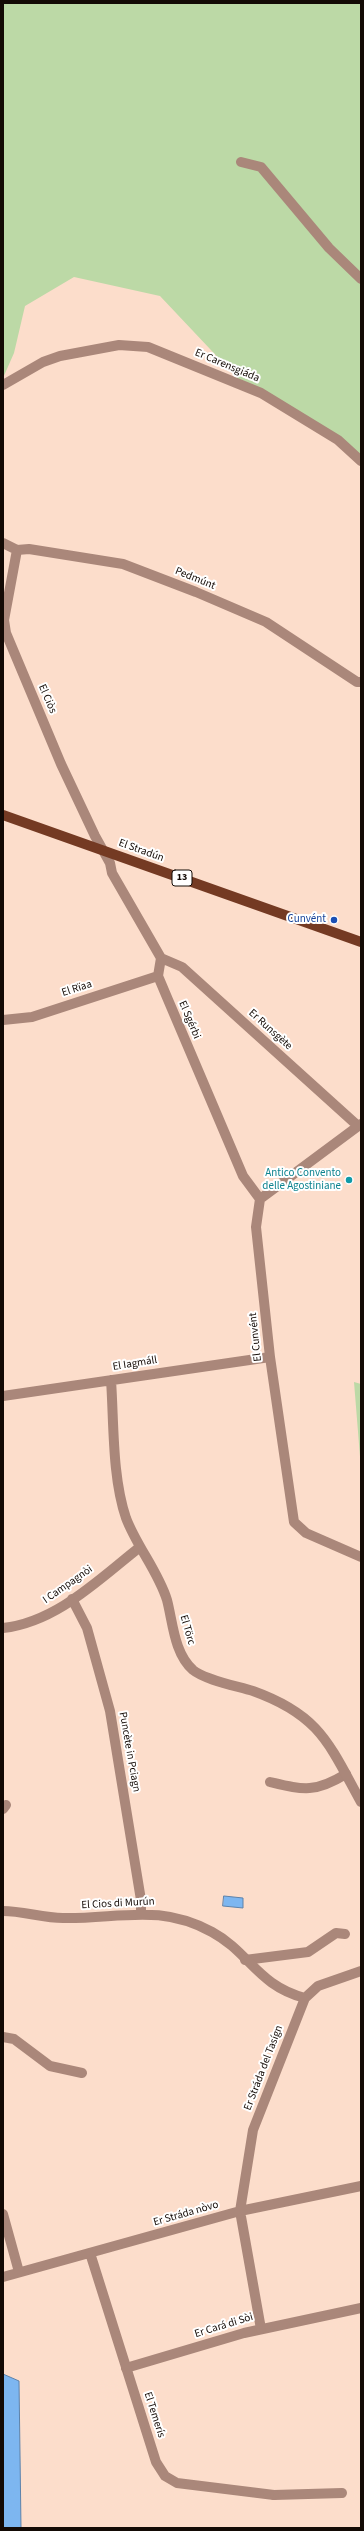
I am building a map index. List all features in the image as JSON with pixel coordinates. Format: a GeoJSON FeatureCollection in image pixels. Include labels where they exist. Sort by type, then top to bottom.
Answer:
{"type":"FeatureCollection","features":[{"type":"Feature","properties":{"kind":"main road","name":"El Stradún"},"geometry":{"type":"LineString","coordinates":[[3,815],[361,942]]}},
{"type":"Feature","properties":{"kind":"street"},"geometry":{"type":"LineString","coordinates":[[241,162],[261,167],[329,248],[361,279]]}},
{"type":"Feature","properties":{"kind":"street","name":"Er Carensgiáda"},"geometry":{"type":"LineString","coordinates":[[3,385],[43,362],[66,354],[119,345],[139,346],[161,351],[261,393],[338,440],[361,461]]}},
{"type":"Feature","properties":{"kind":"street","name":"Pedmúnt"},"geometry":{"type":"LineString","coordinates":[[3,544],[17,550],[29,549],[123,564],[266,622],[357,682],[361,682]]}},
{"type":"Feature","properties":{"kind":"street","name":"El Ciòs"},"geometry":{"type":"LineString","coordinates":[[17,550],[4,620],[4,636],[61,764],[103,850]]}},
{"type":"Feature","properties":{"kind":"street"},"geometry":{"type":"LineString","coordinates":[[103,850],[110,863],[112,873],[161,958],[158,976]]}},
{"type":"Feature","properties":{"kind":"street","name":"Er Runsgète"},"geometry":{"type":"LineString","coordinates":[[161,958],[182,967],[359,1125]]}},
{"type":"Feature","properties":{"kind":"street","name":"El Rïaa"},"geometry":{"type":"LineString","coordinates":[[3,1020],[32,1017],[158,976]]}},
{"type":"Feature","properties":{"kind":"street","name":"El Sgérbi"},"geometry":{"type":"LineString","coordinates":[[158,976],[240,1169],[250,1188],[260,1199]]}},
{"type":"Feature","properties":{"kind":"street"},"geometry":{"type":"LineString","coordinates":[[260,1199],[359,1125]]}},
{"type":"Feature","properties":{"kind":"street","name":"El Cunvént"},"geometry":{"type":"LineString","coordinates":[[260,1199],[256,1227],[270,1357],[294,1522],[306,1532],[361,1556]]}},
{"type":"Feature","properties":{"kind":"street","name":"El Iagmáll"},"geometry":{"type":"LineString","coordinates":[[3,1396],[270,1357]]}},
{"type":"Feature","properties":{"kind":"street","name":"El Törc"},"geometry":{"type":"LineString","coordinates":[[111,1380],[122,1504],[140,1547],[166,1598],[176,1638],[189,1665],[198,1673],[254,1692],[297,1713],[324,1736],[361,1802]]}},
{"type":"Feature","properties":{"kind":"street","name":"I Campagnòi"},"geometry":{"type":"LineString","coordinates":[[3,1628],[35,1621],[72,1599],[140,1547]]}},
{"type":"Feature","properties":{"kind":"street","name":"Puncète in Pciagn"},"geometry":{"type":"LineString","coordinates":[[72,1599],[87,1628],[110,1711],[141,1900],[141,1913]]}},
{"type":"Feature","properties":{"kind":"street"},"geometry":{"type":"LineString","coordinates":[[270,1782],[300,1789],[314,1789],[329,1784],[346,1774]]}},
{"type":"Feature","properties":{"kind":"street","name":"El Cios di Murún"},"geometry":{"type":"LineString","coordinates":[[3,1911],[61,1918],[141,1913],[174,1916],[198,1925],[222,1938],[274,1986],[305,1998]]}},
{"type":"Feature","properties":{"kind":"street"},"geometry":{"type":"LineString","coordinates":[[245,1960],[308,1952],[336,1933],[345,1934]]}},
{"type":"Feature","properties":{"kind":"street","name":"Er Stráda del Tasígn"},"geometry":{"type":"LineString","coordinates":[[240,2211],[253,2130],[305,1998],[318,1986],[361,1971]]}},
{"type":"Feature","properties":{"kind":"street"},"geometry":{"type":"LineString","coordinates":[[3,2037],[14,2039],[50,2066],[82,2072]]}},
{"type":"Feature","properties":{"kind":"street","name":"Er Stráda nòvo"},"geometry":{"type":"LineString","coordinates":[[3,2277],[240,2211],[361,2186]]}},
{"type":"Feature","properties":{"kind":"street","name":"Er Cará di Sòi"},"geometry":{"type":"LineString","coordinates":[[126,2368],[261,2329],[240,2211]]}},
{"type":"Feature","properties":{"kind":"street"},"geometry":{"type":"LineString","coordinates":[[3,2214],[19,2272]]}},
{"type":"Feature","properties":{"kind":"street","name":"El Temerís"},"geometry":{"type":"LineString","coordinates":[[90,2253],[156,2462],[164,2476],[182,2485],[274,2495],[342,2493]]}},
{"type":"Feature","properties":{"kind":"street"},"geometry":{"type":"LineString","coordinates":[[261,2329],[361,2308]]}},
{"type":"Feature","properties":{"kind":"green space"},"geometry":{"type":"Polygon","coordinates":[[[3,3],[361,3],[361,461],[348,448],[243,384],[160,296],[74,277],[25,306],[14,353],[3,378],[3,3]]]}},
{"type":"Feature","properties":{"kind":"green space"},"geometry":{"type":"Polygon","coordinates":[[[354,1382],[361,1384],[361,1469],[354,1382]]]}},
{"type":"Feature","properties":{"kind":"water"},"geometry":{"type":"Polygon","coordinates":[[[224,1896],[243,1898],[243,1908],[223,1906],[224,1896]]]}},
{"type":"Feature","properties":{"kind":"water"},"geometry":{"type":"Polygon","coordinates":[[[3,2374],[19,2381],[21,2528],[3,2528],[3,2374]]]}},
{"type":"Feature","properties":{"kind":"place","name":"Cunvént"},"geometry":{"type":"Point","coordinates":[334,920]}},
{"type":"Feature","properties":{"kind":"place","name":"Antico Convento delle Agostiniane"},"geometry":{"type":"Point","coordinates":[349,1180]}}]}
